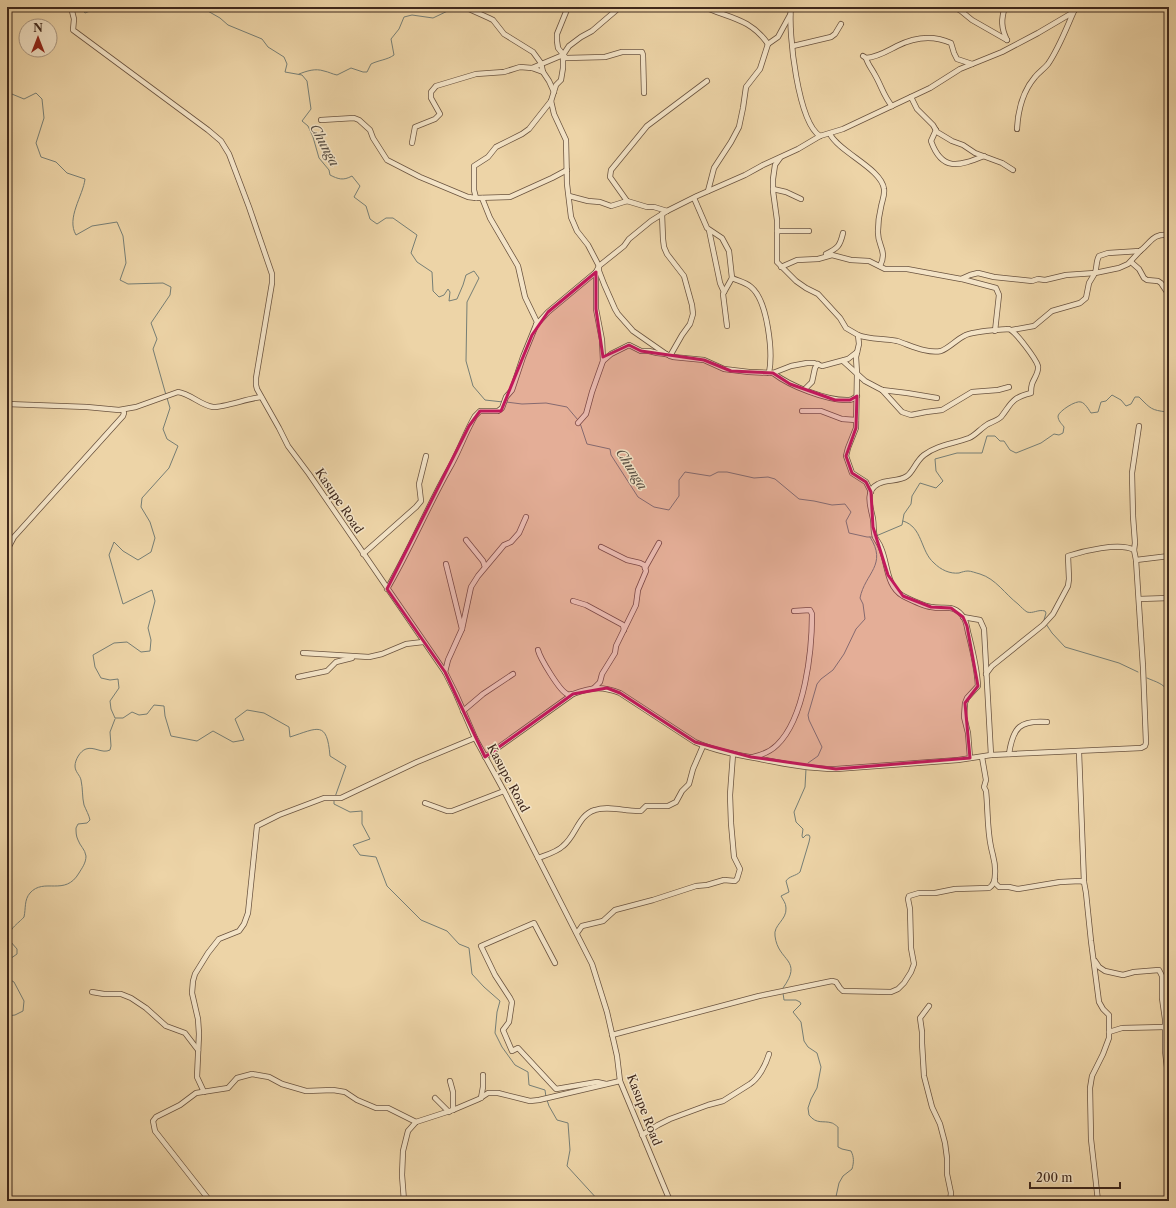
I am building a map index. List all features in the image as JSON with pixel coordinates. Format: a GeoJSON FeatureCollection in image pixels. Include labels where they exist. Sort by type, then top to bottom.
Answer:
{"type":"FeatureCollection","features":[{"type":"Feature","properties":{"kind":"street","name":"Kasupe Road"},"geometry":{"type":"LineString","coordinates":[[71,7],[74,20],[73,30],[208,130],[221,141],[229,154],[272,274],[272,283],[256,385],[261,397],[288,446],[309,474],[445,672],[475,738],[504,791],[592,964],[607,1012],[620,1081],[670,1201]]}},
{"type":"Feature","properties":{"kind":"street"},"geometry":{"type":"LineString","coordinates":[[458,7],[460,10],[469,9],[493,20],[504,34],[534,52],[554,92]]}},
{"type":"Feature","properties":{"kind":"street"},"geometry":{"type":"LineString","coordinates":[[568,7],[557,34],[556,41],[558,48],[563,55],[566,58],[605,57],[622,52],[642,52],[644,93]]}},
{"type":"Feature","properties":{"kind":"street"},"geometry":{"type":"LineString","coordinates":[[476,198],[474,190],[474,166],[488,157],[496,147],[529,129],[551,101],[556,85],[561,80],[563,55],[569,46],[592,31],[620,7]]}},
{"type":"Feature","properties":{"kind":"street"},"geometry":{"type":"LineString","coordinates":[[704,7],[742,20],[751,25],[768,44]]}},
{"type":"Feature","properties":{"kind":"street"},"geometry":{"type":"LineString","coordinates":[[791,7],[790,14],[796,77],[802,102],[814,131],[820,136]]}},
{"type":"Feature","properties":{"kind":"street"},"geometry":{"type":"LineString","coordinates":[[954,7],[962,11],[972,20],[1007,40]]}},
{"type":"Feature","properties":{"kind":"street"},"geometry":{"type":"LineString","coordinates":[[1005,7],[1002,18],[1003,32],[1012,47]]}},
{"type":"Feature","properties":{"kind":"street"},"geometry":{"type":"LineString","coordinates":[[387,589],[442,484],[475,416],[480,411],[498,411],[502,408],[506,397],[512,390],[536,325],[544,315],[596,272],[599,266],[651,221],[708,190],[745,175],[763,165],[798,150],[820,136],[843,129],[911,98],[960,69],[1012,47],[1038,33],[1078,7]]}},
{"type":"Feature","properties":{"kind":"street"},"geometry":{"type":"LineString","coordinates":[[1017,129],[1024,94],[1035,77],[1047,65],[1067,29],[1074,11]]}},
{"type":"Feature","properties":{"kind":"street"},"geometry":{"type":"LineString","coordinates":[[708,190],[714,168],[739,128],[746,88],[760,69],[768,44],[778,37],[790,14]]}},
{"type":"Feature","properties":{"kind":"street"},"geometry":{"type":"LineString","coordinates":[[793,46],[831,37],[841,24]]}},
{"type":"Feature","properties":{"kind":"street"},"geometry":{"type":"LineString","coordinates":[[892,106],[864,57],[874,58],[907,42],[925,38],[936,38],[951,43],[954,53],[958,59],[972,64]]}},
{"type":"Feature","properties":{"kind":"street"},"geometry":{"type":"LineString","coordinates":[[532,68],[563,55]]}},
{"type":"Feature","properties":{"kind":"street"},"geometry":{"type":"LineString","coordinates":[[412,143],[415,127],[435,119],[440,114],[431,98],[431,92],[436,86],[476,74],[504,72],[520,67],[532,68],[543,72]]}},
{"type":"Feature","properties":{"kind":"street"},"geometry":{"type":"LineString","coordinates":[[627,201],[610,177],[611,170],[647,126],[707,81]]}},
{"type":"Feature","properties":{"kind":"street"},"geometry":{"type":"LineString","coordinates":[[911,98],[917,109],[933,125],[937,132],[952,142],[963,145],[975,153],[1002,163],[1013,170]]}},
{"type":"Feature","properties":{"kind":"street"},"geometry":{"type":"LineString","coordinates":[[551,101],[554,114],[566,140],[569,196],[572,217],[577,232],[588,245],[599,266],[615,309],[625,323],[668,355]]}},
{"type":"Feature","properties":{"kind":"street"},"geometry":{"type":"LineString","coordinates":[[321,120],[354,118],[360,120],[370,130],[373,138],[387,160],[420,177],[468,197],[510,197],[567,170]]}},
{"type":"Feature","properties":{"kind":"street"},"geometry":{"type":"LineString","coordinates":[[936,130],[931,141],[942,160],[948,163],[958,164],[984,156]]}},
{"type":"Feature","properties":{"kind":"street"},"geometry":{"type":"LineString","coordinates":[[830,134],[836,143],[872,171],[882,183],[884,195],[881,206],[878,234],[884,258],[880,266]]}},
{"type":"Feature","properties":{"kind":"street"},"geometry":{"type":"LineString","coordinates":[[780,158],[774,166],[773,189],[777,231],[777,262],[796,281],[818,294],[840,318],[846,328],[858,335],[872,339],[896,341],[912,347],[936,351],[944,350],[965,335],[1034,326],[1050,312],[1080,303],[1086,298],[1089,283],[1095,273],[1097,259],[1099,256],[1108,253],[1140,251]]}},
{"type":"Feature","properties":{"kind":"street"},"geometry":{"type":"LineString","coordinates":[[773,189],[786,192],[801,200]]}},
{"type":"Feature","properties":{"kind":"street"},"geometry":{"type":"LineString","coordinates":[[569,196],[588,201],[600,202],[611,206],[627,201],[646,207],[654,207],[667,211]]}},
{"type":"Feature","properties":{"kind":"street"},"geometry":{"type":"LineString","coordinates":[[482,198],[490,218],[518,266],[526,297],[537,322],[536,325]]}},
{"type":"Feature","properties":{"kind":"street"},"geometry":{"type":"LineString","coordinates":[[694,198],[709,230],[720,283],[724,292],[728,326]]}},
{"type":"Feature","properties":{"kind":"street"},"geometry":{"type":"LineString","coordinates":[[662,214],[664,247],[667,254],[684,276],[693,314],[690,324],[668,355]]}},
{"type":"Feature","properties":{"kind":"street"},"geometry":{"type":"LineString","coordinates":[[709,230],[722,238],[728,248],[730,256],[732,278],[724,292]]}},
{"type":"Feature","properties":{"kind":"street"},"geometry":{"type":"LineString","coordinates":[[777,231],[809,231]]}},
{"type":"Feature","properties":{"kind":"street"},"geometry":{"type":"LineString","coordinates":[[818,259],[835,250],[839,246],[843,233]]}},
{"type":"Feature","properties":{"kind":"street"},"geometry":{"type":"LineString","coordinates":[[962,279],[978,273],[994,277],[1032,281],[1038,279],[1045,280],[1066,275],[1095,273],[1119,268],[1131,262],[1154,237],[1169,235]]}},
{"type":"Feature","properties":{"kind":"street"},"geometry":{"type":"LineString","coordinates":[[781,267],[797,260],[818,259],[832,255],[851,260],[869,261],[886,268],[920,271],[962,279],[996,288],[999,295],[995,330]]}},
{"type":"Feature","properties":{"kind":"street"},"geometry":{"type":"LineString","coordinates":[[1131,262],[1139,269],[1144,278],[1161,283],[1169,296]]}},
{"type":"Feature","properties":{"kind":"street"},"geometry":{"type":"LineString","coordinates":[[579,421],[586,414],[603,361],[602,340],[596,309],[596,272]]}},
{"type":"Feature","properties":{"kind":"street"},"geometry":{"type":"LineString","coordinates":[[732,278],[751,287],[763,309],[768,325],[771,373]]}},
{"type":"Feature","properties":{"kind":"street"},"geometry":{"type":"LineString","coordinates":[[870,492],[877,484],[886,480],[906,477],[911,473],[914,466],[922,457],[935,448],[974,435],[984,427],[1000,418],[1007,407],[1018,397],[1030,393],[1038,372],[1037,363],[1012,330]]}},
{"type":"Feature","properties":{"kind":"street"},"geometry":{"type":"LineString","coordinates":[[858,335],[859,344],[856,357],[856,428],[846,456],[852,473],[866,482],[870,492],[869,499],[870,511],[873,520],[872,527],[881,548],[888,575],[895,588],[903,596],[931,607],[951,608],[963,617],[967,626],[973,651],[978,688]]}},
{"type":"Feature","properties":{"kind":"street"},"geometry":{"type":"LineString","coordinates":[[603,361],[611,354],[629,345],[641,351],[704,360],[724,370],[771,373],[795,365],[807,363],[822,366],[843,361],[857,352]]}},
{"type":"Feature","properties":{"kind":"street"},"geometry":{"type":"LineString","coordinates":[[843,361],[868,383],[882,390],[902,412],[911,415],[942,410],[972,392],[998,390],[1009,387]]}},
{"type":"Feature","properties":{"kind":"street"},"geometry":{"type":"LineString","coordinates":[[805,389],[812,382],[818,364]]}},
{"type":"Feature","properties":{"kind":"street"},"geometry":{"type":"LineString","coordinates":[[771,373],[790,384],[835,400],[848,400],[857,396]]}},
{"type":"Feature","properties":{"kind":"street"},"geometry":{"type":"LineString","coordinates":[[882,390],[907,392],[937,398]]}},
{"type":"Feature","properties":{"kind":"street"},"geometry":{"type":"LineString","coordinates":[[7,404],[123,410],[178,392],[207,405],[216,407],[261,397]]}},
{"type":"Feature","properties":{"kind":"street"},"geometry":{"type":"LineString","coordinates":[[7,550],[14,537],[123,416],[123,410]]}},
{"type":"Feature","properties":{"kind":"street"},"geometry":{"type":"LineString","coordinates":[[802,411],[821,411],[842,419],[856,420]]}},
{"type":"Feature","properties":{"kind":"street"},"geometry":{"type":"LineString","coordinates":[[485,757],[573,694],[586,689],[594,688],[607,688],[620,693],[703,746],[733,754],[805,767],[836,769],[991,755],[1079,752],[1141,748],[1145,746],[1143,667],[1136,560],[1134,550],[1132,473],[1139,426]]}},
{"type":"Feature","properties":{"kind":"street"},"geometry":{"type":"LineString","coordinates":[[363,554],[421,501],[419,484],[426,456]]}},
{"type":"Feature","properties":{"kind":"street"},"geometry":{"type":"LineString","coordinates":[[445,672],[450,656],[462,629],[471,587],[485,567],[504,545],[511,542],[520,533],[526,517]]}},
{"type":"Feature","properties":{"kind":"street"},"geometry":{"type":"LineString","coordinates":[[466,540],[483,561],[485,567]]}},
{"type":"Feature","properties":{"kind":"street"},"geometry":{"type":"LineString","coordinates":[[594,688],[600,682],[602,674],[615,653],[616,646],[636,605],[638,590],[646,571],[645,568],[659,543]]}},
{"type":"Feature","properties":{"kind":"street"},"geometry":{"type":"LineString","coordinates":[[601,547],[627,560],[640,563],[645,568]]}},
{"type":"Feature","properties":{"kind":"street"},"geometry":{"type":"LineString","coordinates":[[986,674],[992,666],[1043,625],[1053,614],[1069,582],[1068,556],[1098,549],[1117,547],[1131,548],[1134,550]]}},
{"type":"Feature","properties":{"kind":"street"},"geometry":{"type":"LineString","coordinates":[[1136,560],[1169,556]]}},
{"type":"Feature","properties":{"kind":"street"},"geometry":{"type":"LineString","coordinates":[[446,564],[462,629]]}},
{"type":"Feature","properties":{"kind":"street"},"geometry":{"type":"LineString","coordinates":[[1139,599],[1169,598]]}},
{"type":"Feature","properties":{"kind":"street"},"geometry":{"type":"LineString","coordinates":[[573,601],[586,605],[623,625],[624,632]]}},
{"type":"Feature","properties":{"kind":"street"},"geometry":{"type":"LineString","coordinates":[[751,757],[761,755],[777,746],[786,734],[798,712],[811,650],[812,614],[810,610],[794,611]]}},
{"type":"Feature","properties":{"kind":"street"},"geometry":{"type":"LineString","coordinates":[[963,617],[979,620],[982,624],[986,646],[986,679],[991,755]]}},
{"type":"Feature","properties":{"kind":"street"},"geometry":{"type":"LineString","coordinates":[[303,653],[359,656],[378,655],[406,644],[423,642]]}},
{"type":"Feature","properties":{"kind":"street"},"geometry":{"type":"LineString","coordinates":[[538,650],[545,664],[563,690],[567,694],[573,694]]}},
{"type":"Feature","properties":{"kind":"street"},"geometry":{"type":"LineString","coordinates":[[298,678],[327,671],[336,662],[359,656]]}},
{"type":"Feature","properties":{"kind":"street"},"geometry":{"type":"LineString","coordinates":[[463,711],[483,694],[513,674]]}},
{"type":"Feature","properties":{"kind":"street"},"geometry":{"type":"LineString","coordinates":[[970,758],[968,733],[964,717],[964,703],[986,679]]}},
{"type":"Feature","properties":{"kind":"street"},"geometry":{"type":"LineString","coordinates":[[1010,754],[1012,738],[1017,728],[1035,721],[1047,722]]}},
{"type":"Feature","properties":{"kind":"street"},"geometry":{"type":"LineString","coordinates":[[204,1092],[197,1078],[198,1019],[192,993],[193,981],[197,971],[219,939],[239,931],[247,917],[257,826],[279,815],[324,798],[341,798],[418,762],[475,738]]}},
{"type":"Feature","properties":{"kind":"street"},"geometry":{"type":"LineString","coordinates":[[538,858],[562,847],[570,839],[580,821],[594,810],[608,808],[638,811],[646,806],[668,806],[676,802],[682,791],[689,784],[693,769],[703,746]]}},
{"type":"Feature","properties":{"kind":"street"},"geometry":{"type":"LineString","coordinates":[[1079,752],[1084,882],[1099,1002],[1109,1015],[1109,1032],[1107,1043],[1092,1076],[1090,1088],[1091,1140],[1098,1201]]}},
{"type":"Feature","properties":{"kind":"street"},"geometry":{"type":"LineString","coordinates":[[577,933],[582,926],[604,921],[615,910],[653,900],[696,886],[724,880],[735,881],[737,879],[740,869],[734,860],[730,794],[733,754]]}},
{"type":"Feature","properties":{"kind":"street"},"geometry":{"type":"LineString","coordinates":[[612,1036],[759,996],[832,981],[836,982],[843,990],[893,992],[904,983],[913,967],[909,896],[919,893],[935,893],[956,889],[989,888],[995,880],[996,864],[991,847],[988,827],[986,791],[984,787],[986,780],[982,757]]}},
{"type":"Feature","properties":{"kind":"street"},"geometry":{"type":"LineString","coordinates":[[425,803],[447,811],[452,811],[504,791]]}},
{"type":"Feature","properties":{"kind":"street"},"geometry":{"type":"LineString","coordinates":[[995,880],[995,883],[999,887],[1007,886],[1018,889],[1060,882],[1084,882]]}},
{"type":"Feature","properties":{"kind":"street"},"geometry":{"type":"LineString","coordinates":[[555,963],[534,923],[481,946],[495,976],[512,1002],[509,1022],[503,1030],[512,1051],[518,1048],[556,1089],[597,1082],[606,1084]]}},
{"type":"Feature","properties":{"kind":"street"},"geometry":{"type":"LineString","coordinates":[[1094,960],[1105,971],[1123,976],[1134,972],[1159,970],[1162,976],[1165,1050],[1169,1084]]}},
{"type":"Feature","properties":{"kind":"street"},"geometry":{"type":"LineString","coordinates":[[92,992],[121,994],[131,998],[146,1008],[166,1026],[185,1033],[198,1050]]}},
{"type":"Feature","properties":{"kind":"street"},"geometry":{"type":"LineString","coordinates":[[929,1006],[920,1018],[924,1076],[932,1107],[940,1124],[944,1143],[947,1158],[947,1174],[951,1192],[950,1201]]}},
{"type":"Feature","properties":{"kind":"street"},"geometry":{"type":"LineString","coordinates":[[1109,1032],[1122,1028],[1165,1027]]}},
{"type":"Feature","properties":{"kind":"street"},"geometry":{"type":"LineString","coordinates":[[642,1135],[670,1119],[723,1101],[754,1082],[769,1054]]}},
{"type":"Feature","properties":{"kind":"street"},"geometry":{"type":"LineString","coordinates":[[210,1201],[155,1131],[153,1124],[156,1117],[180,1105],[196,1093],[228,1088],[237,1078],[244,1075],[258,1074],[269,1077],[287,1086],[306,1091],[333,1090],[345,1092],[357,1100],[376,1108],[388,1108],[416,1122]]}},
{"type":"Feature","properties":{"kind":"street"},"geometry":{"type":"LineString","coordinates":[[480,1098],[483,1087],[483,1076]]}},
{"type":"Feature","properties":{"kind":"street"},"geometry":{"type":"LineString","coordinates":[[450,1081],[453,1092],[451,1111]]}},
{"type":"Feature","properties":{"kind":"street"},"geometry":{"type":"LineString","coordinates":[[408,1131],[416,1122],[451,1111],[488,1093],[530,1101],[620,1081]]}},
{"type":"Feature","properties":{"kind":"street"},"geometry":{"type":"LineString","coordinates":[[435,1098],[451,1111]]}},
{"type":"Feature","properties":{"kind":"street"},"geometry":{"type":"LineString","coordinates":[[404,1201],[402,1175],[403,1152],[408,1131],[406,1118]]}},
{"type":"Feature","properties":{"kind":"highlighted area"},"geometry":{"type":"Polygon","coordinates":[[[596,272],[596,309],[603,357],[629,345],[641,351],[704,360],[731,371],[773,373],[790,384],[835,400],[850,400],[857,396],[856,428],[846,456],[852,473],[866,482],[871,492],[873,527],[888,575],[903,596],[931,607],[951,608],[963,617],[967,626],[978,686],[965,703],[970,758],[836,769],[751,757],[695,742],[620,693],[607,688],[573,694],[485,757],[445,672],[387,589],[469,426],[480,411],[501,411],[532,335],[548,312],[596,272]]]}},
{"type":"Feature","properties":{"kind":"waterway","name":"Chunga"},"geometry":{"type":"LineString","coordinates":[[61,7],[63,10],[68,7]]}},
{"type":"Feature","properties":{"kind":"waterway","name":"Chunga"},"geometry":{"type":"LineString","coordinates":[[80,7],[85,13],[95,9],[95,7]]}},
{"type":"Feature","properties":{"kind":"waterway","name":"Chunga"},"geometry":{"type":"LineString","coordinates":[[195,7],[197,10],[206,10],[220,18],[228,25],[262,39],[268,47],[284,57],[287,64],[285,72],[302,75],[307,81],[311,109],[302,121],[308,126],[319,158],[329,170],[330,175],[341,179],[346,179],[352,176],[360,186],[354,197],[366,206],[370,219],[377,224],[386,218],[393,218],[417,235],[411,253],[417,262],[432,272],[433,291],[439,297],[444,295],[448,289],[450,292],[449,301],[457,299],[466,275],[474,271],[479,278],[467,302],[466,361],[473,386],[485,400],[503,402]]}},
{"type":"Feature","properties":{"kind":"waterway"},"geometry":{"type":"LineString","coordinates":[[299,74],[317,70],[326,71],[337,75],[351,68],[367,72],[371,64],[394,55],[391,39],[399,29],[404,17],[412,15],[433,18],[456,7]]}},
{"type":"Feature","properties":{"kind":"waterway"},"geometry":{"type":"LineString","coordinates":[[7,92],[24,99],[36,93],[42,99],[44,118],[36,143],[41,157],[56,162],[67,173],[85,179],[74,214],[73,228],[76,235],[92,226],[117,222],[123,236],[126,263],[120,280],[128,284],[163,283],[171,287],[170,295],[151,323],[157,339],[153,349],[166,395]]}},
{"type":"Feature","properties":{"kind":"waterway","name":"Chunga"},"geometry":{"type":"LineString","coordinates":[[876,536],[902,525],[904,514],[911,504],[912,496],[920,483],[936,488],[943,481],[936,471],[935,459],[957,453],[982,453],[987,436],[995,436],[1000,441],[1004,441],[1010,450],[1016,453],[1041,443],[1054,434],[1059,435],[1063,433],[1064,427],[1059,421],[1058,416],[1061,411],[1068,406],[1081,402],[1091,413],[1098,412],[1101,402],[1106,401],[1112,395],[1121,400],[1126,406],[1131,404],[1135,397],[1139,397],[1152,408],[1167,412],[1169,414]]}},
{"type":"Feature","properties":{"kind":"waterway"},"geometry":{"type":"LineString","coordinates":[[167,398],[170,408],[163,429],[167,439],[178,446],[169,468],[142,498],[141,507],[150,522],[155,538],[151,552],[138,560],[123,551],[114,542],[109,555],[123,604],[152,590],[155,601],[148,628],[151,640],[150,651],[141,652],[127,642],[114,643],[93,655],[95,667],[101,678],[110,680],[118,679],[119,688],[110,701],[111,709],[115,718],[123,718],[132,712],[139,715],[147,714],[154,705],[164,706],[165,716],[171,736],[197,741],[213,731],[233,742],[244,740],[235,719],[247,710],[264,713],[289,727],[290,737],[308,731],[319,730],[323,732],[329,744],[330,756],[346,766],[335,797]]}},
{"type":"Feature","properties":{"kind":"waterway","name":"Chunga"},"geometry":{"type":"LineString","coordinates":[[506,402],[522,404],[546,403],[567,407],[578,420]]}},
{"type":"Feature","properties":{"kind":"waterway","name":"Chunga"},"geometry":{"type":"LineString","coordinates":[[580,423],[587,444],[610,449],[611,455],[638,497],[654,507],[669,510],[679,496],[679,480],[685,472],[710,476],[718,472],[727,472],[754,478],[768,477],[775,479],[799,499],[832,505],[845,504],[851,512],[846,521],[849,533],[873,537]]}},
{"type":"Feature","properties":{"kind":"waterway"},"geometry":{"type":"LineString","coordinates":[[903,521],[910,524],[914,528],[929,558],[940,568],[952,573],[969,571],[986,576],[996,583],[1027,612],[1045,611],[1046,613],[1044,620]]}},
{"type":"Feature","properties":{"kind":"waterway"},"geometry":{"type":"LineString","coordinates":[[808,763],[818,756],[822,747],[808,715],[817,684],[833,670],[844,654],[856,629],[865,619],[863,604],[860,598],[866,582],[874,569],[877,555],[870,537]]}},
{"type":"Feature","properties":{"kind":"waterway"},"geometry":{"type":"LineString","coordinates":[[1046,624],[1065,647],[1119,663],[1138,672]]}},
{"type":"Feature","properties":{"kind":"waterway"},"geometry":{"type":"LineString","coordinates":[[1147,678],[1162,685],[1169,692]]}},
{"type":"Feature","properties":{"kind":"waterway"},"geometry":{"type":"LineString","coordinates":[[7,961],[17,954],[17,949],[10,941],[9,934],[24,917],[26,901],[30,893],[42,886],[61,886],[67,884],[73,880],[85,863],[86,856],[84,849],[77,838],[76,828],[78,824],[87,823],[90,820],[84,805],[81,780],[75,764],[80,754],[86,749],[92,748],[104,751],[110,750],[110,732],[115,719]]}},
{"type":"Feature","properties":{"kind":"waterway"},"geometry":{"type":"LineString","coordinates":[[783,988],[789,979],[791,971],[788,961],[777,945],[775,932],[786,912],[786,905],[781,896],[789,892],[786,881],[800,872],[810,837],[809,835],[806,835],[803,838],[803,829],[796,822],[794,812],[805,787],[806,769]]}},
{"type":"Feature","properties":{"kind":"waterway"},"geometry":{"type":"LineString","coordinates":[[334,800],[334,804],[350,812],[362,811],[362,824],[370,839],[353,845],[360,855],[376,857],[387,886],[421,920],[447,931],[459,944],[469,948],[472,974],[500,1001],[497,1012],[495,1033],[502,1047],[515,1065],[528,1072],[529,1085],[545,1090],[546,1097]]}},
{"type":"Feature","properties":{"kind":"waterway"},"geometry":{"type":"LineString","coordinates":[[7,978],[14,982],[24,1001],[23,1011],[15,1015],[7,1016]]}},
{"type":"Feature","properties":{"kind":"waterway"},"geometry":{"type":"LineString","coordinates":[[783,993],[784,1000],[796,1000],[800,1002],[801,1004],[793,1012],[801,1022],[804,1041],[808,1047],[817,1053],[821,1067],[817,1088],[808,1108],[809,1115],[815,1120],[820,1122],[829,1122],[838,1127],[838,1147],[851,1151],[853,1155],[852,1169],[843,1176],[839,1183],[835,1201]]}},
{"type":"Feature","properties":{"kind":"waterway"},"geometry":{"type":"LineString","coordinates":[[547,1100],[557,1120],[568,1123],[570,1150],[567,1166],[599,1201]]}}]}
